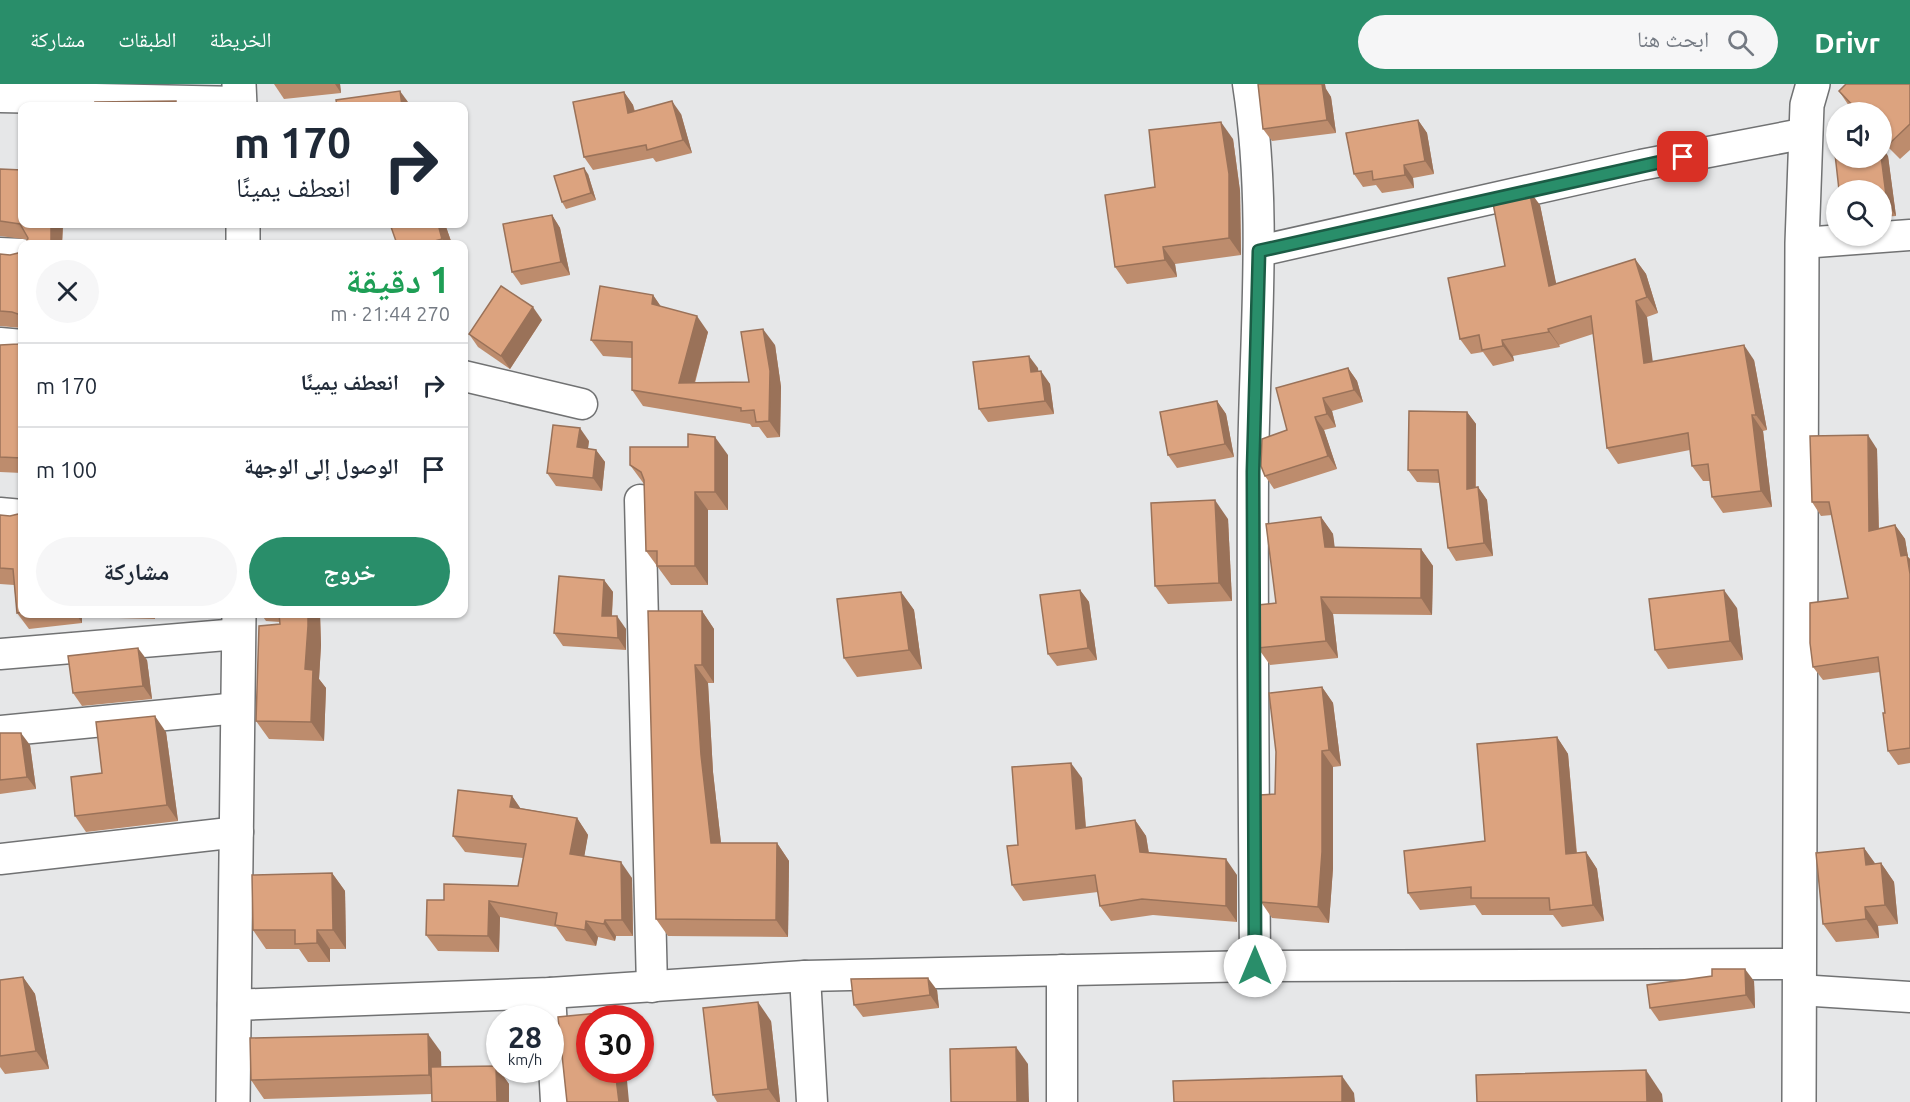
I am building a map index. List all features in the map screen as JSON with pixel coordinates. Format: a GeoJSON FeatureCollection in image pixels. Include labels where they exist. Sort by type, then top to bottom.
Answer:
{"type":"FeatureCollection","features":[{"type":"Feature","properties":{"kind":"main road"},"geometry":{"type":"LineString","coordinates":[[1799,1102],[1802,243],[1807,105],[1813,84]]}},
{"type":"Feature","properties":{"kind":"main road"},"geometry":{"type":"LineString","coordinates":[[1808,127],[1837,84]]}},
{"type":"Feature","properties":{"kind":"main road"},"geometry":{"type":"LineString","coordinates":[[233,1102],[238,832],[238,624]]}},
{"type":"Feature","properties":{"kind":"street"},"geometry":{"type":"LineString","coordinates":[[1248,84],[1252,113],[1259,251],[1253,472],[1255,966]]}},
{"type":"Feature","properties":{"kind":"street"},"geometry":{"type":"LineString","coordinates":[[0,97],[240,98]]}},
{"type":"Feature","properties":{"kind":"street"},"geometry":{"type":"LineString","coordinates":[[1259,251],[1808,127]]}},
{"type":"Feature","properties":{"kind":"street"},"geometry":{"type":"LineString","coordinates":[[1802,243],[1910,235]]}},
{"type":"Feature","properties":{"kind":"street"},"geometry":{"type":"LineString","coordinates":[[0,253],[18,254]]}},
{"type":"Feature","properties":{"kind":"street"},"geometry":{"type":"LineString","coordinates":[[0,343],[18,345]]}},
{"type":"Feature","properties":{"kind":"street"},"geometry":{"type":"LineString","coordinates":[[468,377],[582,404]]}},
{"type":"Feature","properties":{"kind":"street"},"geometry":{"type":"LineString","coordinates":[[640,500],[652,987]]}},
{"type":"Feature","properties":{"kind":"street"},"geometry":{"type":"LineString","coordinates":[[0,513],[18,515]]}},
{"type":"Feature","properties":{"kind":"street"},"geometry":{"type":"LineString","coordinates":[[0,654],[238,624]]}},
{"type":"Feature","properties":{"kind":"street"},"geometry":{"type":"LineString","coordinates":[[0,730],[238,708]]}},
{"type":"Feature","properties":{"kind":"street"},"geometry":{"type":"LineString","coordinates":[[0,859],[238,832]]}},
{"type":"Feature","properties":{"kind":"street"},"geometry":{"type":"LineString","coordinates":[[233,1005],[550,993],[805,976],[1255,966],[1800,977],[1910,997]]}},
{"type":"Feature","properties":{"kind":"street"},"geometry":{"type":"LineString","coordinates":[[1062,970],[1062,1102]]}},
{"type":"Feature","properties":{"kind":"street"},"geometry":{"type":"LineString","coordinates":[[805,976],[812,1102]]}},
{"type":"Feature","properties":{"kind":"street"},"geometry":{"type":"LineString","coordinates":[[550,993],[556,1102]]}},
{"type":"Feature","properties":{"kind":"building"},"geometry":{"type":"Polygon","coordinates":[[[1258,84],[1322,84],[1327,120],[1263,129],[1258,84]]]}},
{"type":"Feature","properties":{"kind":"building"},"geometry":{"type":"Polygon","coordinates":[[[1846,84],[1910,84],[1910,124],[1892,141],[1892,102],[1849,102],[1839,91],[1846,84]]]}},
{"type":"Feature","properties":{"kind":"building"},"geometry":{"type":"Polygon","coordinates":[[[400,91],[401,102],[336,102],[336,100],[400,91]]]}},
{"type":"Feature","properties":{"kind":"building"},"geometry":{"type":"Polygon","coordinates":[[[624,92],[628,113],[672,101],[683,140],[647,150],[646,145],[584,157],[573,102],[624,92]]]}},
{"type":"Feature","properties":{"kind":"building"},"geometry":{"type":"Polygon","coordinates":[[[176,101],[176,102],[95,102],[176,101]]]}},
{"type":"Feature","properties":{"kind":"building"},"geometry":{"type":"Polygon","coordinates":[[[1418,120],[1425,161],[1404,165],[1405,175],[1373,180],[1372,171],[1354,174],[1346,133],[1418,120]]]}},
{"type":"Feature","properties":{"kind":"building"},"geometry":{"type":"Polygon","coordinates":[[[1221,122],[1229,174],[1229,238],[1163,247],[1165,260],[1115,267],[1105,195],[1155,187],[1149,130],[1221,122]]]}},
{"type":"Feature","properties":{"kind":"building"},"geometry":{"type":"Polygon","coordinates":[[[584,168],[591,193],[562,202],[554,176],[584,168]]]}},
{"type":"Feature","properties":{"kind":"building"},"geometry":{"type":"Polygon","coordinates":[[[1837,168],[1883,168],[1884,180],[1838,180],[1837,168]]]}},
{"type":"Feature","properties":{"kind":"building"},"geometry":{"type":"Polygon","coordinates":[[[0,169],[18,170],[18,224],[0,221],[0,169]]]}},
{"type":"Feature","properties":{"kind":"building"},"geometry":{"type":"Polygon","coordinates":[[[1529,190],[1549,286],[1635,259],[1647,297],[1636,301],[1644,363],[1744,345],[1756,415],[1752,415],[1761,491],[1712,497],[1708,464],[1692,466],[1688,433],[1607,448],[1591,316],[1548,329],[1549,332],[1502,340],[1503,346],[1482,350],[1479,335],[1460,339],[1448,278],[1505,266],[1492,198],[1529,190]]]}},
{"type":"Feature","properties":{"kind":"building"},"geometry":{"type":"Polygon","coordinates":[[[552,215],[561,262],[512,272],[503,224],[552,215]]]}},
{"type":"Feature","properties":{"kind":"building"},"geometry":{"type":"Polygon","coordinates":[[[22,228],[51,228],[51,240],[27,240],[22,228]]]}},
{"type":"Feature","properties":{"kind":"building"},"geometry":{"type":"Polygon","coordinates":[[[391,228],[439,228],[442,239],[438,240],[396,240],[391,228]]]}},
{"type":"Feature","properties":{"kind":"building"},"geometry":{"type":"Polygon","coordinates":[[[18,253],[18,314],[0,311],[0,254],[18,253]]]}},
{"type":"Feature","properties":{"kind":"building"},"geometry":{"type":"Polygon","coordinates":[[[501,286],[533,307],[501,356],[469,334],[501,286]]]}},
{"type":"Feature","properties":{"kind":"building"},"geometry":{"type":"Polygon","coordinates":[[[600,286],[653,295],[652,304],[697,316],[679,383],[749,382],[741,332],[763,329],[770,371],[769,421],[756,422],[754,410],[741,411],[741,408],[632,390],[632,342],[591,340],[600,286]]]}},
{"type":"Feature","properties":{"kind":"building"},"geometry":{"type":"Polygon","coordinates":[[[18,344],[18,458],[0,457],[0,345],[18,344]]]}},
{"type":"Feature","properties":{"kind":"building"},"geometry":{"type":"Polygon","coordinates":[[[1029,356],[1031,372],[1041,371],[1045,401],[979,409],[973,362],[1029,356]]]}},
{"type":"Feature","properties":{"kind":"building"},"geometry":{"type":"Polygon","coordinates":[[[1348,368],[1354,390],[1323,398],[1327,414],[1315,417],[1328,456],[1265,476],[1261,466],[1262,439],[1287,430],[1276,388],[1348,368]]]}},
{"type":"Feature","properties":{"kind":"building"},"geometry":{"type":"Polygon","coordinates":[[[1217,401],[1225,444],[1168,455],[1160,412],[1217,401]]]}},
{"type":"Feature","properties":{"kind":"building"},"geometry":{"type":"Polygon","coordinates":[[[1409,411],[1467,412],[1467,489],[1478,487],[1484,543],[1448,548],[1438,470],[1408,470],[1409,411]]]}},
{"type":"Feature","properties":{"kind":"building"},"geometry":{"type":"Polygon","coordinates":[[[553,425],[580,428],[577,447],[596,450],[593,478],[547,473],[553,425]]]}},
{"type":"Feature","properties":{"kind":"building"},"geometry":{"type":"Polygon","coordinates":[[[688,434],[715,437],[715,492],[695,492],[695,566],[657,566],[657,551],[646,551],[644,480],[641,472],[630,465],[630,447],[688,447],[688,434]]]}},
{"type":"Feature","properties":{"kind":"building"},"geometry":{"type":"Polygon","coordinates":[[[1868,435],[1869,531],[1895,525],[1901,556],[1907,555],[1910,574],[1910,748],[1888,751],[1878,657],[1813,667],[1810,643],[1810,603],[1848,598],[1829,502],[1812,502],[1810,436],[1868,435]]]}},
{"type":"Feature","properties":{"kind":"building"},"geometry":{"type":"Polygon","coordinates":[[[1215,500],[1219,583],[1155,586],[1151,503],[1215,500]]]}},
{"type":"Feature","properties":{"kind":"building"},"geometry":{"type":"Polygon","coordinates":[[[18,514],[17,613],[13,569],[0,568],[0,515],[18,514]]]}},
{"type":"Feature","properties":{"kind":"building"},"geometry":{"type":"Polygon","coordinates":[[[1321,517],[1325,547],[1421,549],[1421,598],[1321,597],[1326,641],[1258,648],[1258,605],[1276,603],[1266,524],[1321,517]]]}},
{"type":"Feature","properties":{"kind":"building"},"geometry":{"type":"Polygon","coordinates":[[[559,576],[604,580],[602,616],[617,616],[618,638],[554,633],[559,576]]]}},
{"type":"Feature","properties":{"kind":"building"},"geometry":{"type":"Polygon","coordinates":[[[1080,590],[1088,648],[1048,654],[1040,595],[1080,590]]]}},
{"type":"Feature","properties":{"kind":"building"},"geometry":{"type":"Polygon","coordinates":[[[1724,590],[1730,641],[1655,650],[1649,599],[1724,590]]]}},
{"type":"Feature","properties":{"kind":"building"},"geometry":{"type":"Polygon","coordinates":[[[901,592],[909,650],[844,658],[837,599],[901,592]]]}},
{"type":"Feature","properties":{"kind":"building"},"geometry":{"type":"Polygon","coordinates":[[[648,611],[702,611],[702,665],[695,665],[701,755],[711,843],[777,843],[776,920],[656,919],[648,611]]]}},
{"type":"Feature","properties":{"kind":"building"},"geometry":{"type":"Polygon","coordinates":[[[279,618],[308,618],[305,669],[313,670],[311,722],[256,721],[259,626],[280,624],[279,618]]]}},
{"type":"Feature","properties":{"kind":"building"},"geometry":{"type":"Polygon","coordinates":[[[138,648],[143,686],[73,693],[68,656],[138,648]]]}},
{"type":"Feature","properties":{"kind":"building"},"geometry":{"type":"Polygon","coordinates":[[[1322,687],[1329,750],[1322,751],[1322,852],[1318,907],[1261,902],[1260,795],[1275,794],[1276,752],[1269,693],[1322,687]]]}},
{"type":"Feature","properties":{"kind":"building"},"geometry":{"type":"Polygon","coordinates":[[[155,716],[167,805],[75,816],[71,777],[102,773],[96,722],[155,716]]]}},
{"type":"Feature","properties":{"kind":"building"},"geometry":{"type":"Polygon","coordinates":[[[0,733],[21,733],[27,777],[0,780],[0,733]]]}},
{"type":"Feature","properties":{"kind":"building"},"geometry":{"type":"Polygon","coordinates":[[[1557,737],[1566,854],[1586,852],[1593,905],[1550,910],[1549,898],[1471,898],[1471,887],[1408,893],[1404,851],[1485,841],[1477,744],[1557,737]]]}},
{"type":"Feature","properties":{"kind":"building"},"geometry":{"type":"Polygon","coordinates":[[[1071,763],[1076,829],[1135,820],[1140,852],[1226,859],[1226,906],[1142,899],[1100,906],[1095,875],[1012,885],[1007,846],[1018,845],[1012,767],[1071,763]]]}},
{"type":"Feature","properties":{"kind":"building"},"geometry":{"type":"Polygon","coordinates":[[[458,790],[512,796],[510,807],[577,818],[570,854],[621,862],[622,920],[605,920],[604,924],[586,921],[585,930],[555,925],[557,913],[489,901],[488,936],[426,935],[427,900],[444,900],[444,884],[518,886],[526,844],[453,836],[458,790]]]}},
{"type":"Feature","properties":{"kind":"building"},"geometry":{"type":"Polygon","coordinates":[[[1864,848],[1866,865],[1881,863],[1885,905],[1865,907],[1866,919],[1823,924],[1816,853],[1864,848]]]}},
{"type":"Feature","properties":{"kind":"building"},"geometry":{"type":"Polygon","coordinates":[[[332,873],[333,930],[317,930],[317,943],[295,944],[295,930],[253,930],[252,875],[332,873]]]}},
{"type":"Feature","properties":{"kind":"building"},"geometry":{"type":"Polygon","coordinates":[[[1712,969],[1745,969],[1746,995],[1650,1008],[1647,985],[1712,976],[1712,969]]]}},
{"type":"Feature","properties":{"kind":"building"},"geometry":{"type":"Polygon","coordinates":[[[23,977],[36,1051],[0,1056],[0,980],[23,977]]]}},
{"type":"Feature","properties":{"kind":"building"},"geometry":{"type":"Polygon","coordinates":[[[928,978],[930,995],[854,1005],[851,979],[928,978]]]}},
{"type":"Feature","properties":{"kind":"building"},"geometry":{"type":"Polygon","coordinates":[[[758,1002],[768,1089],[713,1095],[703,1008],[758,1002]]]}},
{"type":"Feature","properties":{"kind":"building"},"geometry":{"type":"Polygon","coordinates":[[[576,1015],[576,1083],[617,1083],[619,1102],[567,1102],[564,1074],[564,1016],[576,1015]]]}},
{"type":"Feature","properties":{"kind":"building"},"geometry":{"type":"Polygon","coordinates":[[[428,1034],[429,1075],[251,1080],[250,1038],[428,1034]]]}},
{"type":"Feature","properties":{"kind":"building"},"geometry":{"type":"Polygon","coordinates":[[[1016,1047],[1017,1102],[951,1102],[950,1049],[1016,1047]]]}},
{"type":"Feature","properties":{"kind":"building"},"geometry":{"type":"Polygon","coordinates":[[[486,1066],[486,1083],[496,1083],[497,1102],[432,1102],[431,1067],[486,1066]]]}},
{"type":"Feature","properties":{"kind":"building"},"geometry":{"type":"Polygon","coordinates":[[[1646,1070],[1647,1102],[1477,1102],[1476,1075],[1646,1070]]]}},
{"type":"Feature","properties":{"kind":"building"},"geometry":{"type":"Polygon","coordinates":[[[1342,1076],[1342,1102],[1174,1102],[1173,1081],[1342,1076]]]}},
{"type":"Feature","properties":{"kind":"route"},"geometry":{"type":"LineString","coordinates":[[1255,966],[1253,472],[1259,251],[1683,157]]}}]}
